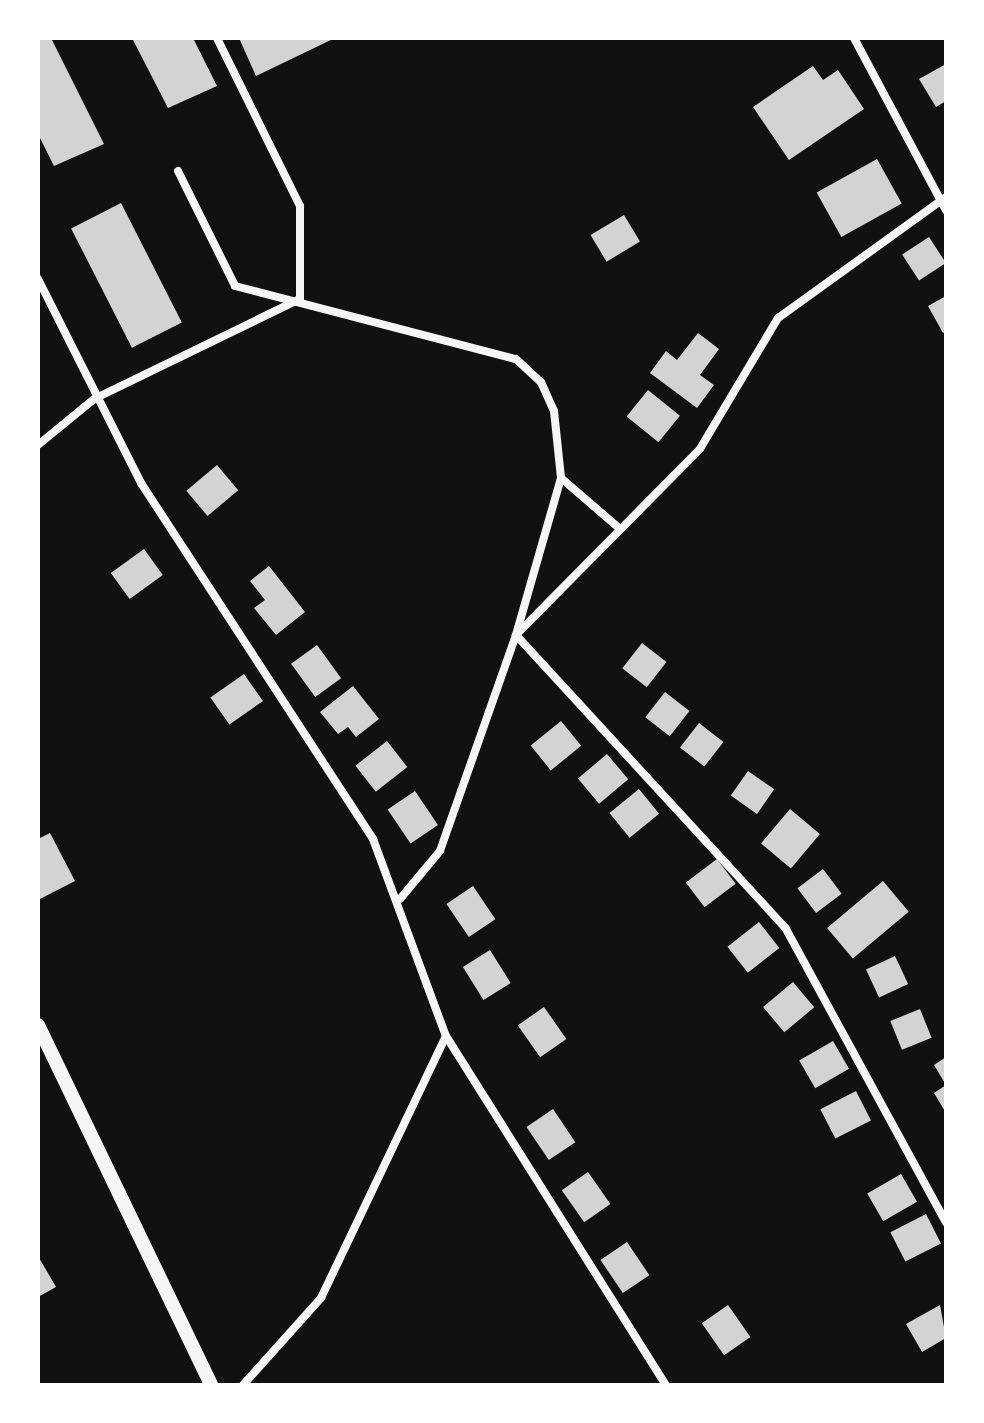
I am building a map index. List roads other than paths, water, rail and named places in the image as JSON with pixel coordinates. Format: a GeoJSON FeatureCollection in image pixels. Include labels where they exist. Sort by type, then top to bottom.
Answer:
{"type":"FeatureCollection","features":[{"type":"Feature","properties":{"kind":"street"},"geometry":{"type":"LineString","coordinates":[[217,38],[300,206],[300,299]]}},
{"type":"Feature","properties":{"kind":"street"},"geometry":{"type":"LineString","coordinates":[[854,38],[944,198],[946,210]]}},
{"type":"Feature","properties":{"kind":"street"},"geometry":{"type":"LineString","coordinates":[[178,171],[235,286],[300,299],[516,359],[541,382],[554,411],[561,478],[516,635],[440,851],[400,899]]}},
{"type":"Feature","properties":{"kind":"street"},"geometry":{"type":"LineString","coordinates":[[516,635],[700,449],[778,318],[944,198]]}},
{"type":"Feature","properties":{"kind":"street"},"geometry":{"type":"LineString","coordinates":[[38,279],[94,399],[141,483],[329,765],[400,899],[446,1036],[666,1385]]}},
{"type":"Feature","properties":{"kind":"street"},"geometry":{"type":"LineString","coordinates":[[38,445],[94,399],[300,299]]}},
{"type":"Feature","properties":{"kind":"street"},"geometry":{"type":"LineString","coordinates":[[561,478],[619,528]]}},
{"type":"Feature","properties":{"kind":"street"},"geometry":{"type":"LineString","coordinates":[[516,635],[786,929],[946,1222]]}},
{"type":"Feature","properties":{"kind":"street"},"geometry":{"type":"LineString","coordinates":[[38,1025],[211,1385]]}},
{"type":"Feature","properties":{"kind":"street"},"geometry":{"type":"LineString","coordinates":[[243,1385],[321,1298],[446,1036]]}}]}
